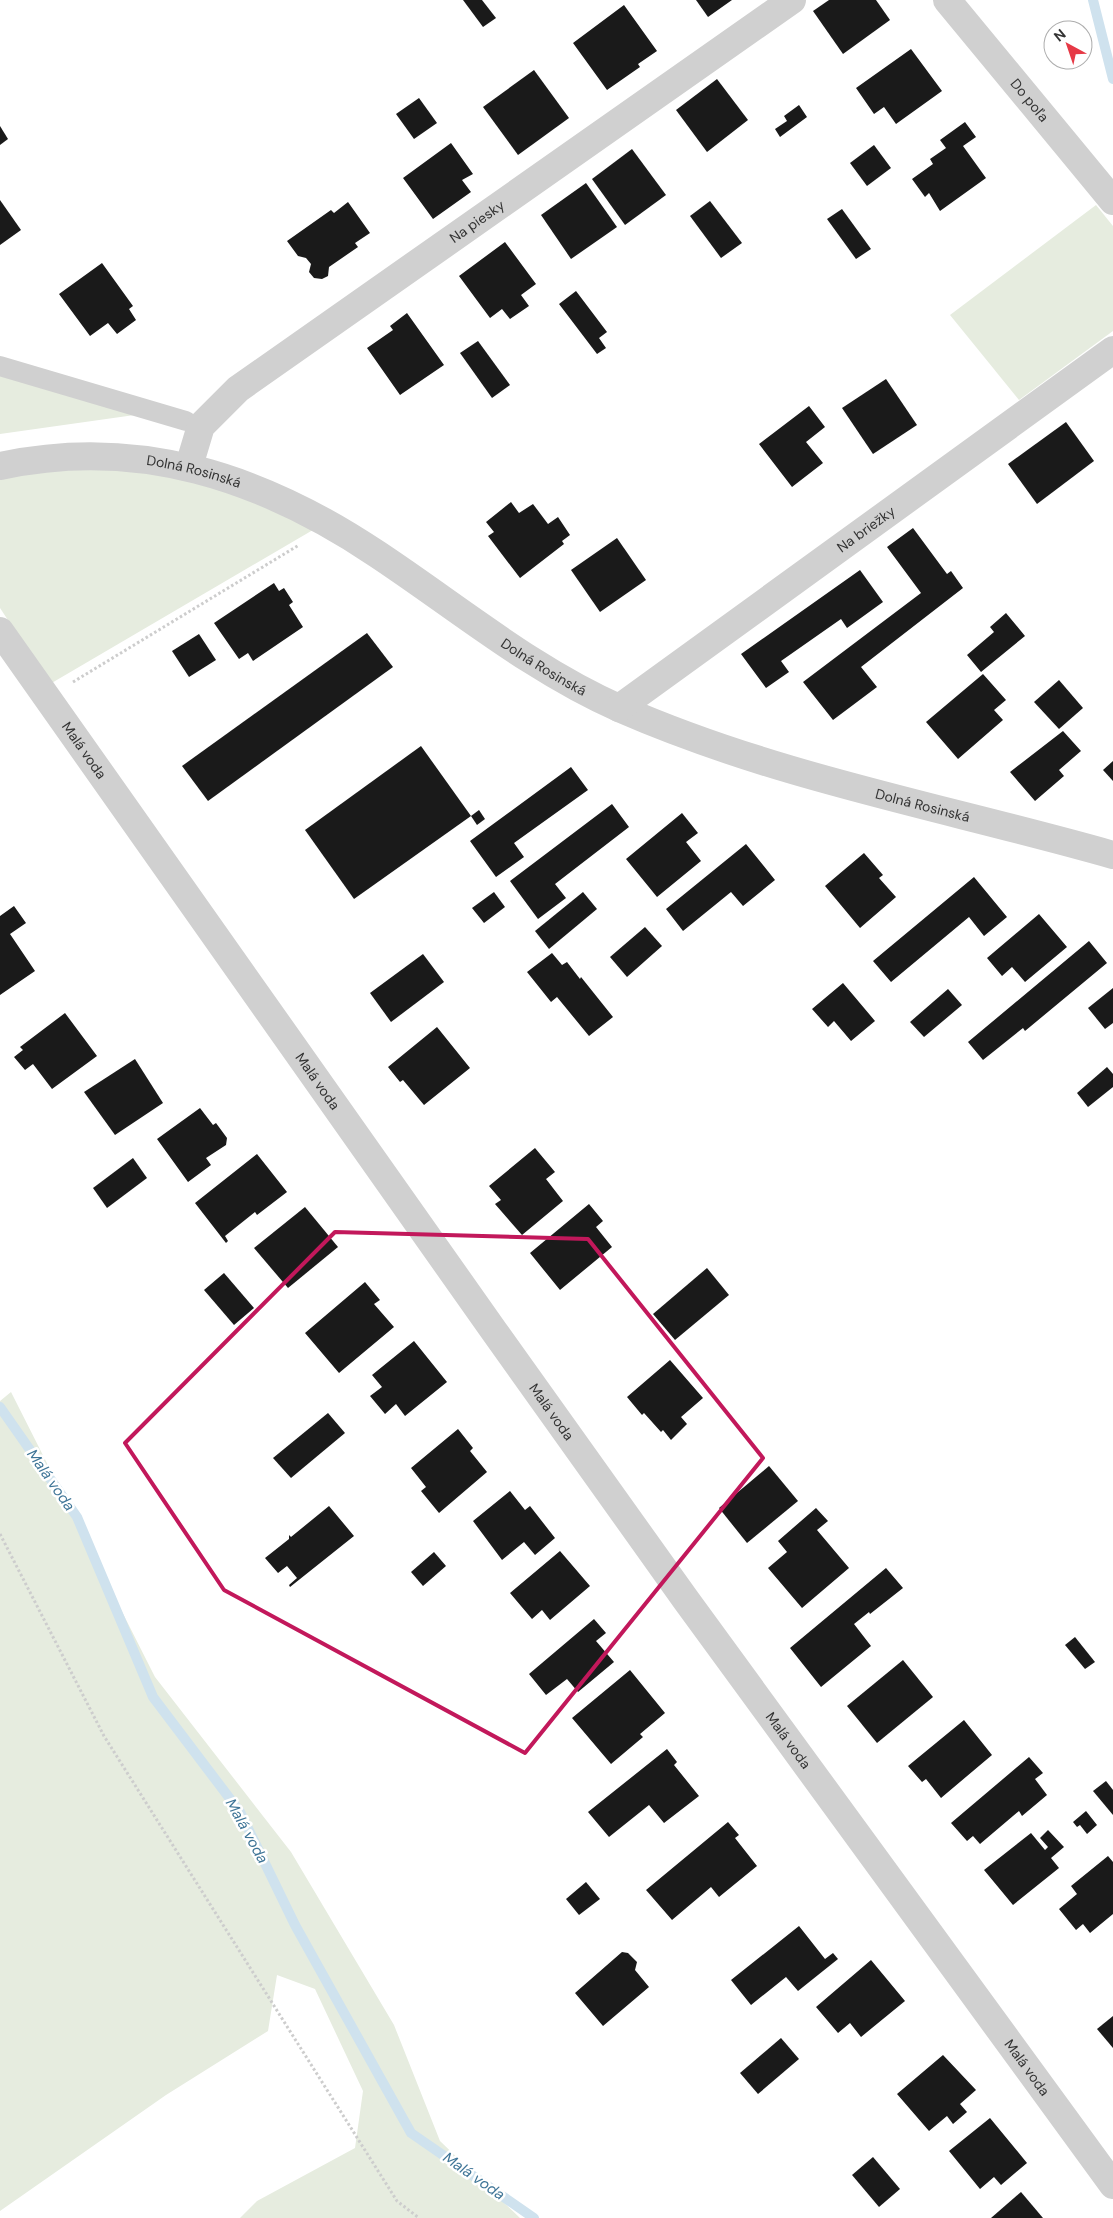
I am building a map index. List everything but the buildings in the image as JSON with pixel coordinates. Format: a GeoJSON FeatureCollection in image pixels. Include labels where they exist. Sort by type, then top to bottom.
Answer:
{"type":"FeatureCollection","features":[{"type":"Feature","properties":{"kind":"street","name":"Na piesky"},"geometry":{"type":"LineString","coordinates":[[188,466],[201,426],[238,389],[792,0]]}},
{"type":"Feature","properties":{"kind":"street","name":"Do poľa"},"geometry":{"type":"LineString","coordinates":[[947,0],[1113,201]]}},
{"type":"Feature","properties":{"kind":"street","name":"Na briežky"},"geometry":{"type":"LineString","coordinates":[[619,708],[1113,350]]}},
{"type":"Feature","properties":{"kind":"street","name":"Dolná Rosinská"},"geometry":{"type":"LineString","coordinates":[[0,466],[76,456],[115,456],[188,466],[234,480],[277,498],[328,524],[376,553],[528,658],[574,685],[619,708],[767,763],[971,819],[1113,855]]}},
{"type":"Feature","properties":{"kind":"street","name":"Malá voda"},"geometry":{"type":"LineString","coordinates":[[0,631],[533,1386],[1113,2185]]}},
{"type":"Feature","properties":{"kind":"lane"},"geometry":{"type":"LineString","coordinates":[[0,366],[186,421]]}},
{"type":"Feature","properties":{"kind":"path"},"geometry":{"type":"LineString","coordinates":[[47,697],[315,536],[324,530],[328,524]]}},
{"type":"Feature","properties":{"kind":"path"},"geometry":{"type":"LineString","coordinates":[[0,1534],[104,1736],[397,2201],[419,2218]]}},
{"type":"Feature","properties":{"kind":"highlighted area"},"geometry":{"type":"Polygon","coordinates":[[[335,1232],[588,1239],[763,1458],[525,1753],[224,1590],[125,1443],[335,1232]]]}},
{"type":"Feature","properties":{"kind":"shaded area"},"geometry":{"type":"Polygon","coordinates":[[[1096,205],[1113,226],[1113,331],[1019,400],[950,315],[1096,205]]]}},
{"type":"Feature","properties":{"kind":"shaded area"},"geometry":{"type":"Polygon","coordinates":[[[0,359],[170,410],[0,434],[0,359]]]}},
{"type":"Feature","properties":{"kind":"shaded area"},"geometry":{"type":"Polygon","coordinates":[[[173,467],[318,527],[50,684],[0,608],[0,468],[173,467]]]}},
{"type":"Feature","properties":{"kind":"shaded area"},"geometry":{"type":"Polygon","coordinates":[[[11,1392],[155,1677],[291,1852],[394,2025],[440,2141],[520,2218],[240,2218],[257,2201],[355,2148],[363,2091],[315,1989],[277,1975],[268,2031],[166,2095],[0,2211],[0,1401],[11,1392]]]}},
{"type":"Feature","properties":{"kind":"waterway"},"geometry":{"type":"LineString","coordinates":[[1093,0],[1113,79]]}},
{"type":"Feature","properties":{"kind":"waterway","name":"Malá voda"},"geometry":{"type":"LineString","coordinates":[[0,1407],[77,1517],[153,1697],[240,1812],[295,1925],[411,2133],[534,2218]]}}]}
